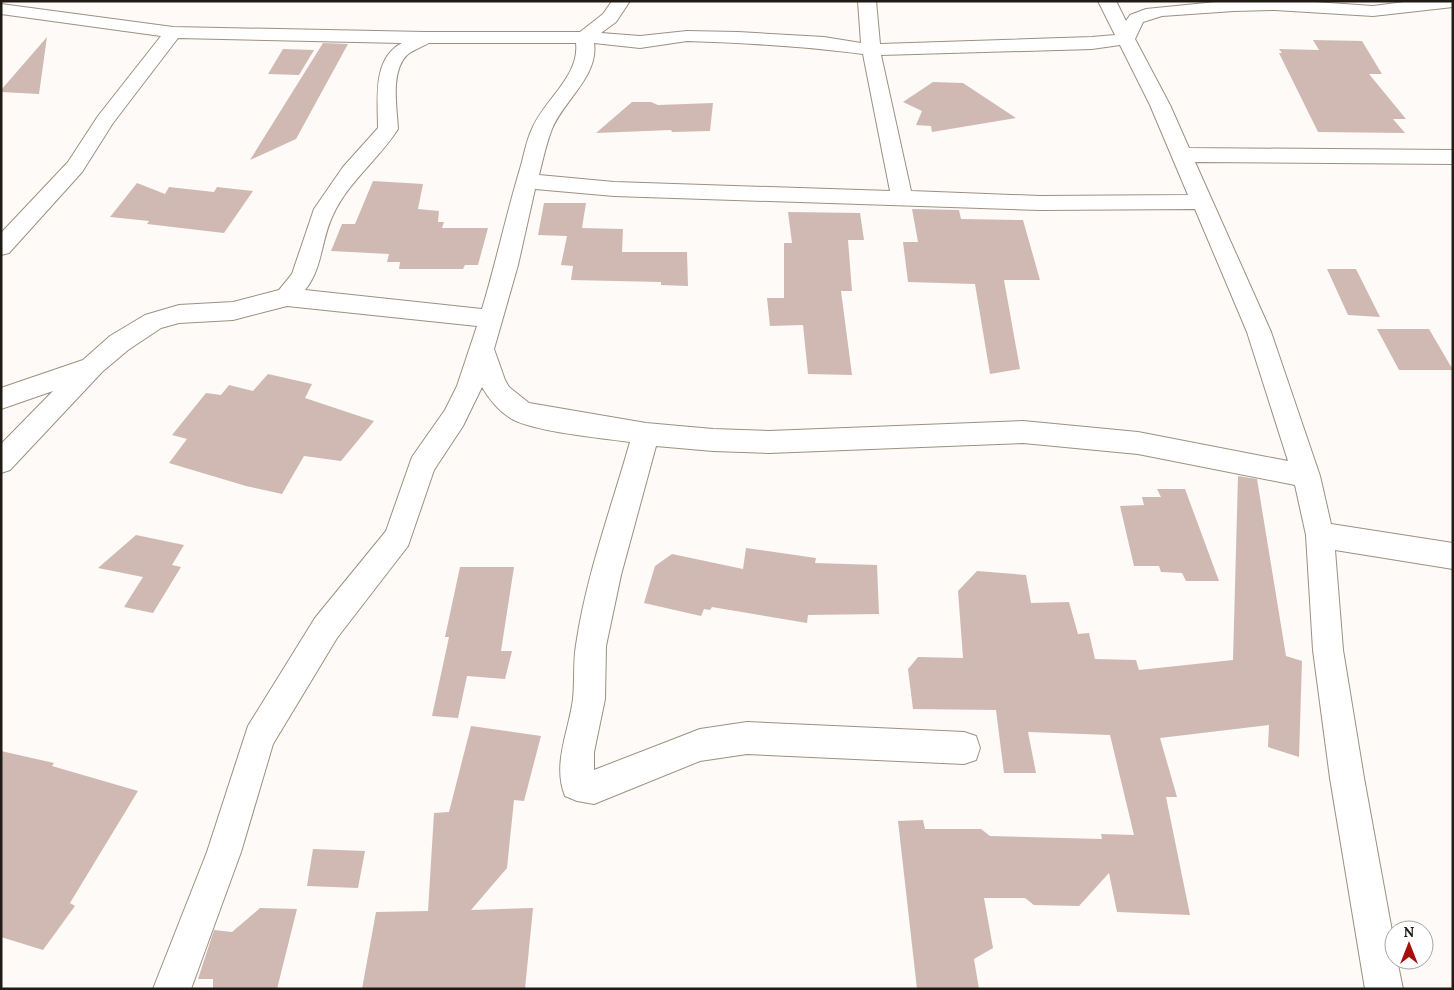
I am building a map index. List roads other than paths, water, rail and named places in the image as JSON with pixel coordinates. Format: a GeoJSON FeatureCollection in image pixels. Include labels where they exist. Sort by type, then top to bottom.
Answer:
{"type":"FeatureCollection","features":[{"type":"Feature","properties":{"kind":"street"},"geometry":{"type":"LineString","coordinates":[[584,37],[610,18],[621,1]]}},
{"type":"Feature","properties":{"kind":"street"},"geometry":{"type":"LineString","coordinates":[[867,1],[871,50],[902,198]]}},
{"type":"Feature","properties":{"kind":"street"},"geometry":{"type":"LineString","coordinates":[[1107,1],[1160,105],[1259,332],[1306,476],[1320,535],[1329,660],[1347,778],[1384,989]]}},
{"type":"Feature","properties":{"kind":"street"},"geometry":{"type":"LineString","coordinates":[[1126,39],[1136,19],[1146,14],[1162,11],[1234,6],[1275,6],[1365,12],[1453,2]]}},
{"type":"Feature","properties":{"kind":"street"},"geometry":{"type":"LineString","coordinates":[[1,9],[173,32],[425,38],[584,37],[640,42],[687,36],[738,37],[824,43],[871,50],[1092,44],[1126,39]]}},
{"type":"Feature","properties":{"kind":"street"},"geometry":{"type":"LineString","coordinates":[[1,247],[75,167],[105,120],[173,32]]}},
{"type":"Feature","properties":{"kind":"street"},"geometry":{"type":"LineString","coordinates":[[172,989],[224,852],[259,737],[326,628],[398,537],[422,466],[441,440],[470,386],[507,265],[519,206],[528,181],[542,128],[583,65],[586,51],[584,37]]}},
{"type":"Feature","properties":{"kind":"street"},"geometry":{"type":"LineString","coordinates":[[287,297],[302,277],[322,214],[350,172],[388,129],[389,107],[387,86],[390,67],[401,51],[425,38]]}},
{"type":"Feature","properties":{"kind":"street"},"geometry":{"type":"LineString","coordinates":[[1182,155],[1453,157]]}},
{"type":"Feature","properties":{"kind":"street"},"geometry":{"type":"LineString","coordinates":[[528,181],[614,189],[1040,203],[1202,202]]}},
{"type":"Feature","properties":{"kind":"street"},"geometry":{"type":"LineString","coordinates":[[1,462],[93,365],[119,343],[153,321],[179,314],[232,311],[287,297],[491,319]]}},
{"type":"Feature","properties":{"kind":"street"},"geometry":{"type":"LineString","coordinates":[[482,349],[493,383],[500,394],[520,411],[538,417],[646,434],[713,440],[769,442],[1023,432],[1138,443],[1306,476]]}},
{"type":"Feature","properties":{"kind":"street"},"geometry":{"type":"LineString","coordinates":[[1,399],[93,365]]}},
{"type":"Feature","properties":{"kind":"street"},"geometry":{"type":"LineString","coordinates":[[646,434],[606,575],[590,646],[589,699],[578,752],[577,784],[594,787],[700,745],[747,738],[964,748]]}},
{"type":"Feature","properties":{"kind":"street"},"geometry":{"type":"LineString","coordinates":[[1320,535],[1453,556]]}}]}
